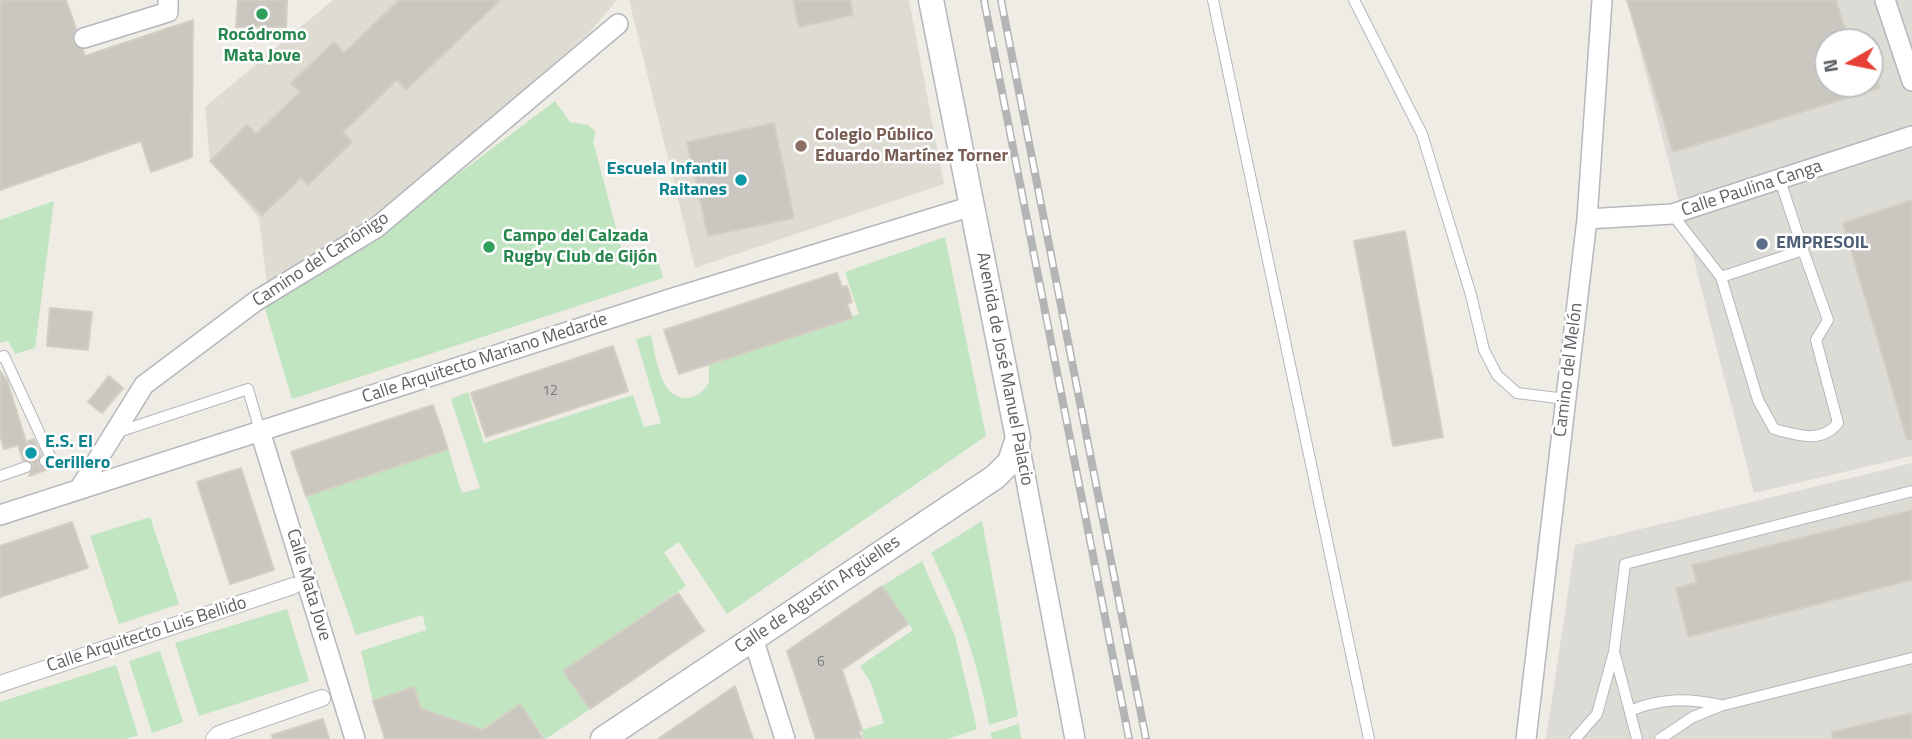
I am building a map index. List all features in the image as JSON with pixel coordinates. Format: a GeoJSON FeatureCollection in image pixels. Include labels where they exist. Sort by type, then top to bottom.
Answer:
{"type":"FeatureCollection","features":[{"type":"Feature","properties":{"kind":"street"},"geometry":{"type":"LineString","coordinates":[[85,38],[168,12],[168,0]]}},
{"type":"Feature","properties":{"kind":"street","name":"Avenida de José Manuel Palacio"},"geometry":{"type":"LineString","coordinates":[[931,0],[1075,739]]}},
{"type":"Feature","properties":{"kind":"street","name":"Camino del Melón"},"geometry":{"type":"LineString","coordinates":[[1527,739],[1587,219],[1602,0]]}},
{"type":"Feature","properties":{"kind":"street"},"geometry":{"type":"LineString","coordinates":[[1885,0],[1912,81]]}},
{"type":"Feature","properties":{"kind":"street","name":"Camino del Canónigo"},"geometry":{"type":"LineString","coordinates":[[80,488],[144,384],[256,301],[376,228],[618,24]]}},
{"type":"Feature","properties":{"kind":"street","name":"Calle Paulina Canga"},"geometry":{"type":"LineString","coordinates":[[1587,219],[1672,214],[1912,136]]}},
{"type":"Feature","properties":{"kind":"street","name":"Calle Arquitecto Mariano Medarde"},"geometry":{"type":"LineString","coordinates":[[0,515],[709,286],[972,205]]}},
{"type":"Feature","properties":{"kind":"street","name":"Calle Mata Jove"},"geometry":{"type":"LineString","coordinates":[[260,431],[355,739]]}},
{"type":"Feature","properties":{"kind":"street","name":"Calle de Agustín Argüelles"},"geometry":{"type":"LineString","coordinates":[[603,739],[995,477],[1010,463],[1018,438]]}},
{"type":"Feature","properties":{"kind":"street","name":"Calle Arquitecto Luis Bellido"},"geometry":{"type":"LineString","coordinates":[[0,684],[293,586]]}},
{"type":"Feature","properties":{"kind":"street"},"geometry":{"type":"LineString","coordinates":[[753,638],[785,739]]}},
{"type":"Feature","properties":{"kind":"street"},"geometry":{"type":"LineString","coordinates":[[214,739],[219,734],[322,698]]}},
{"type":"Feature","properties":{"kind":"lane"},"geometry":{"type":"LineString","coordinates":[[1213,0],[1369,739]]}},
{"type":"Feature","properties":{"kind":"lane"},"geometry":{"type":"LineString","coordinates":[[1354,0],[1422,134],[1471,295],[1484,351],[1497,375],[1517,393],[1566,399]]}},
{"type":"Feature","properties":{"kind":"lane"},"geometry":{"type":"LineString","coordinates":[[1672,214],[1721,277],[1758,400],[1774,429],[1806,437],[1831,432],[1838,423],[1816,340],[1828,320],[1780,180]]}},
{"type":"Feature","properties":{"kind":"lane"},"geometry":{"type":"LineString","coordinates":[[1721,277],[1803,250]]}},
{"type":"Feature","properties":{"kind":"lane"},"geometry":{"type":"LineString","coordinates":[[0,357],[4,356],[51,458],[45,461]]}},
{"type":"Feature","properties":{"kind":"lane"},"geometry":{"type":"LineString","coordinates":[[114,433],[248,389],[260,431]]}},
{"type":"Feature","properties":{"kind":"lane"},"geometry":{"type":"LineString","coordinates":[[0,476],[26,467]]}},
{"type":"Feature","properties":{"kind":"lane"},"geometry":{"type":"LineString","coordinates":[[1575,739],[1597,714],[1614,652],[1625,564],[1912,491]]}},
{"type":"Feature","properties":{"kind":"lane"},"geometry":{"type":"LineString","coordinates":[[1614,652],[1637,739]]}},
{"type":"Feature","properties":{"kind":"lane"},"geometry":{"type":"LineString","coordinates":[[1660,739],[1693,717],[1720,706],[1912,658]]}},
{"type":"Feature","properties":{"kind":"lane"},"geometry":{"type":"LineString","coordinates":[[1630,711],[1665,700],[1695,700],[1720,706]]}},
{"type":"Feature","properties":{"kind":"shaded area"},"geometry":{"type":"Polygon","coordinates":[[[333,0],[617,0],[589,33],[371,222],[267,284],[259,218],[210,161],[205,107],[333,0]]]}},
{"type":"Feature","properties":{"kind":"shaded area","name":"Colegio Público Eduardo Martínez Torner"},"geometry":{"type":"Polygon","coordinates":[[[629,0],[909,0],[944,184],[695,268],[629,0]]]}},
{"type":"Feature","properties":{"kind":"shaded area"},"geometry":{"type":"Polygon","coordinates":[[[1627,0],[1912,0],[1912,456],[1754,493],[1627,0]]]}},
{"type":"Feature","properties":{"kind":"shaded area"},"geometry":{"type":"Polygon","coordinates":[[[1912,463],[1912,739],[1546,739],[1575,545],[1912,463]]]}},
{"type":"Feature","properties":{"kind":"green space","name":"Campo del Calzada Rugby Club de Gijón"},"geometry":{"type":"Polygon","coordinates":[[[555,101],[570,122],[588,125],[596,132],[593,141],[626,266],[658,258],[663,278],[292,399],[263,302],[376,236],[555,101]]]}},
{"type":"Feature","properties":{"kind":"green space"},"geometry":{"type":"Polygon","coordinates":[[[54,201],[35,348],[15,354],[8,341],[0,343],[0,220],[54,201]]]}},
{"type":"Feature","properties":{"kind":"green space"},"geometry":{"type":"Polygon","coordinates":[[[945,237],[986,436],[727,614],[679,542],[664,552],[686,586],[564,670],[590,709],[546,739],[520,704],[480,731],[422,712],[414,687],[373,701],[361,651],[426,630],[423,615],[356,635],[306,496],[448,449],[462,493],[480,488],[451,399],[468,392],[484,443],[633,395],[644,427],[661,423],[636,339],[651,335],[657,364],[665,384],[678,396],[694,396],[703,391],[709,382],[709,364],[859,314],[845,272],[945,237]]]}},
{"type":"Feature","properties":{"kind":"green space"},"geometry":{"type":"Polygon","coordinates":[[[150,517],[179,604],[119,624],[90,536],[150,517]]]}},
{"type":"Feature","properties":{"kind":"green space"},"geometry":{"type":"Polygon","coordinates":[[[982,521],[1018,716],[989,725],[980,680],[967,637],[931,553],[982,521]]]}},
{"type":"Feature","properties":{"kind":"green space"},"geometry":{"type":"Polygon","coordinates":[[[922,561],[955,636],[977,729],[948,739],[863,739],[862,730],[884,723],[871,683],[860,666],[913,630],[882,586],[922,561]]]}},
{"type":"Feature","properties":{"kind":"green space"},"geometry":{"type":"Polygon","coordinates":[[[287,609],[309,681],[199,716],[175,643],[287,609]]]}},
{"type":"Feature","properties":{"kind":"green space"},"geometry":{"type":"Polygon","coordinates":[[[160,651],[183,722],[152,733],[129,661],[160,651]]]}},
{"type":"Feature","properties":{"kind":"green space"},"geometry":{"type":"Polygon","coordinates":[[[116,665],[138,735],[126,739],[0,739],[0,702],[116,665]]]}},
{"type":"Feature","properties":{"kind":"green space"},"geometry":{"type":"Polygon","coordinates":[[[1019,724],[1021,739],[992,739],[990,733],[1019,724]]]}},
{"type":"Feature","properties":{"kind":"building"},"geometry":{"type":"Polygon","coordinates":[[[0,0],[66,0],[76,29],[73,42],[83,50],[85,56],[193,20],[192,157],[151,172],[141,141],[0,190],[0,0]]]}},
{"type":"Feature","properties":{"kind":"building","name":"Rocódromo Mata Jove"},"geometry":{"type":"Polygon","coordinates":[[[238,0],[287,0],[286,27],[236,27],[238,0]]]}},
{"type":"Feature","properties":{"kind":"building"},"geometry":{"type":"Polygon","coordinates":[[[399,0],[500,0],[406,90],[397,80],[343,132],[352,142],[308,185],[301,178],[262,215],[210,161],[247,125],[256,134],[300,92],[291,83],[334,42],[344,53],[399,0]]]}},
{"type":"Feature","properties":{"kind":"building"},"geometry":{"type":"Polygon","coordinates":[[[793,0],[850,0],[853,15],[799,27],[793,0]]]}},
{"type":"Feature","properties":{"kind":"building"},"geometry":{"type":"Polygon","coordinates":[[[1627,0],[1836,0],[1845,28],[1814,28],[1814,98],[1847,98],[1673,152],[1627,0]]]}},
{"type":"Feature","properties":{"kind":"building","name":"Escuela Infantil Raitanes"},"geometry":{"type":"Polygon","coordinates":[[[774,123],[794,218],[708,236],[687,142],[774,123]]]}},
{"type":"Feature","properties":{"kind":"building"},"geometry":{"type":"Polygon","coordinates":[[[1912,200],[1912,439],[1907,439],[1843,223],[1912,200]]]}},
{"type":"Feature","properties":{"kind":"building"},"geometry":{"type":"Polygon","coordinates":[[[1405,231],[1443,437],[1393,446],[1354,241],[1405,231]]]}},
{"type":"Feature","properties":{"kind":"building"},"geometry":{"type":"Polygon","coordinates":[[[837,273],[842,287],[847,286],[852,302],[847,304],[852,318],[679,374],[664,330],[837,273]]]}},
{"type":"Feature","properties":{"kind":"building"},"geometry":{"type":"Polygon","coordinates":[[[50,308],[92,312],[88,350],[47,346],[50,308]]]}},
{"type":"Feature","properties":{"kind":"building"},"geometry":{"type":"Polygon","coordinates":[[[613,346],[628,391],[486,437],[471,393],[613,346]]]}},
{"type":"Feature","properties":{"kind":"building"},"geometry":{"type":"Polygon","coordinates":[[[0,371],[7,380],[26,442],[34,439],[41,455],[38,464],[48,469],[29,476],[33,464],[23,460],[18,445],[4,449],[0,435],[0,371]]]}},
{"type":"Feature","properties":{"kind":"building"},"geometry":{"type":"Polygon","coordinates":[[[109,376],[123,388],[102,413],[88,402],[109,376]]]}},
{"type":"Feature","properties":{"kind":"building"},"geometry":{"type":"Polygon","coordinates":[[[433,405],[448,449],[306,496],[291,452],[433,405]]]}},
{"type":"Feature","properties":{"kind":"building"},"geometry":{"type":"Polygon","coordinates":[[[241,468],[274,570],[230,584],[197,482],[241,468]]]}},
{"type":"Feature","properties":{"kind":"building"},"geometry":{"type":"Polygon","coordinates":[[[1912,510],[1912,580],[1688,637],[1676,588],[1697,583],[1692,565],[1912,510]]]}},
{"type":"Feature","properties":{"kind":"building"},"geometry":{"type":"Polygon","coordinates":[[[72,522],[88,568],[0,597],[0,546],[72,522]]]}},
{"type":"Feature","properties":{"kind":"building"},"geometry":{"type":"Polygon","coordinates":[[[882,586],[908,624],[842,670],[862,730],[859,731],[862,739],[816,739],[787,651],[882,586]]]}},
{"type":"Feature","properties":{"kind":"building"},"geometry":{"type":"Polygon","coordinates":[[[678,593],[704,631],[590,709],[563,671],[678,593]]]}},
{"type":"Feature","properties":{"kind":"building"},"geometry":{"type":"Polygon","coordinates":[[[735,686],[753,739],[658,739],[693,715],[735,686]]]}},
{"type":"Feature","properties":{"kind":"building"},"geometry":{"type":"Polygon","coordinates":[[[414,687],[421,709],[483,730],[520,704],[544,739],[385,739],[373,701],[414,687]]]}},
{"type":"Feature","properties":{"kind":"building"},"geometry":{"type":"Polygon","coordinates":[[[1912,713],[1912,739],[1833,739],[1832,732],[1912,713]]]}},
{"type":"Feature","properties":{"kind":"building"},"geometry":{"type":"Polygon","coordinates":[[[323,719],[329,739],[273,739],[272,735],[323,719]]]}},
{"type":"Feature","properties":{"kind":"railway"},"geometry":{"type":"LineString","coordinates":[[984,0],[1129,739]]}},
{"type":"Feature","properties":{"kind":"railway"},"geometry":{"type":"LineString","coordinates":[[1001,0],[1146,739]]}},
{"type":"Feature","properties":{"kind":"place","name":"Rocódromo Mata Jove"},"geometry":{"type":"Point","coordinates":[262,14]}},
{"type":"Feature","properties":{"kind":"place","name":"Colegio Público Eduardo Martínez Torner"},"geometry":{"type":"Point","coordinates":[801,146]}},
{"type":"Feature","properties":{"kind":"place","name":"Escuela Infantil Raitanes"},"geometry":{"type":"Point","coordinates":[741,180]}},
{"type":"Feature","properties":{"kind":"place","name":"EMPRESOIL"},"geometry":{"type":"Point","coordinates":[1762,244]}},
{"type":"Feature","properties":{"kind":"place","name":"Campo del Calzada Rugby Club de Gijón"},"geometry":{"type":"Point","coordinates":[489,247]}},
{"type":"Feature","properties":{"kind":"place","name":"E.S. El Cerillero"},"geometry":{"type":"Point","coordinates":[31,453]}}]}
